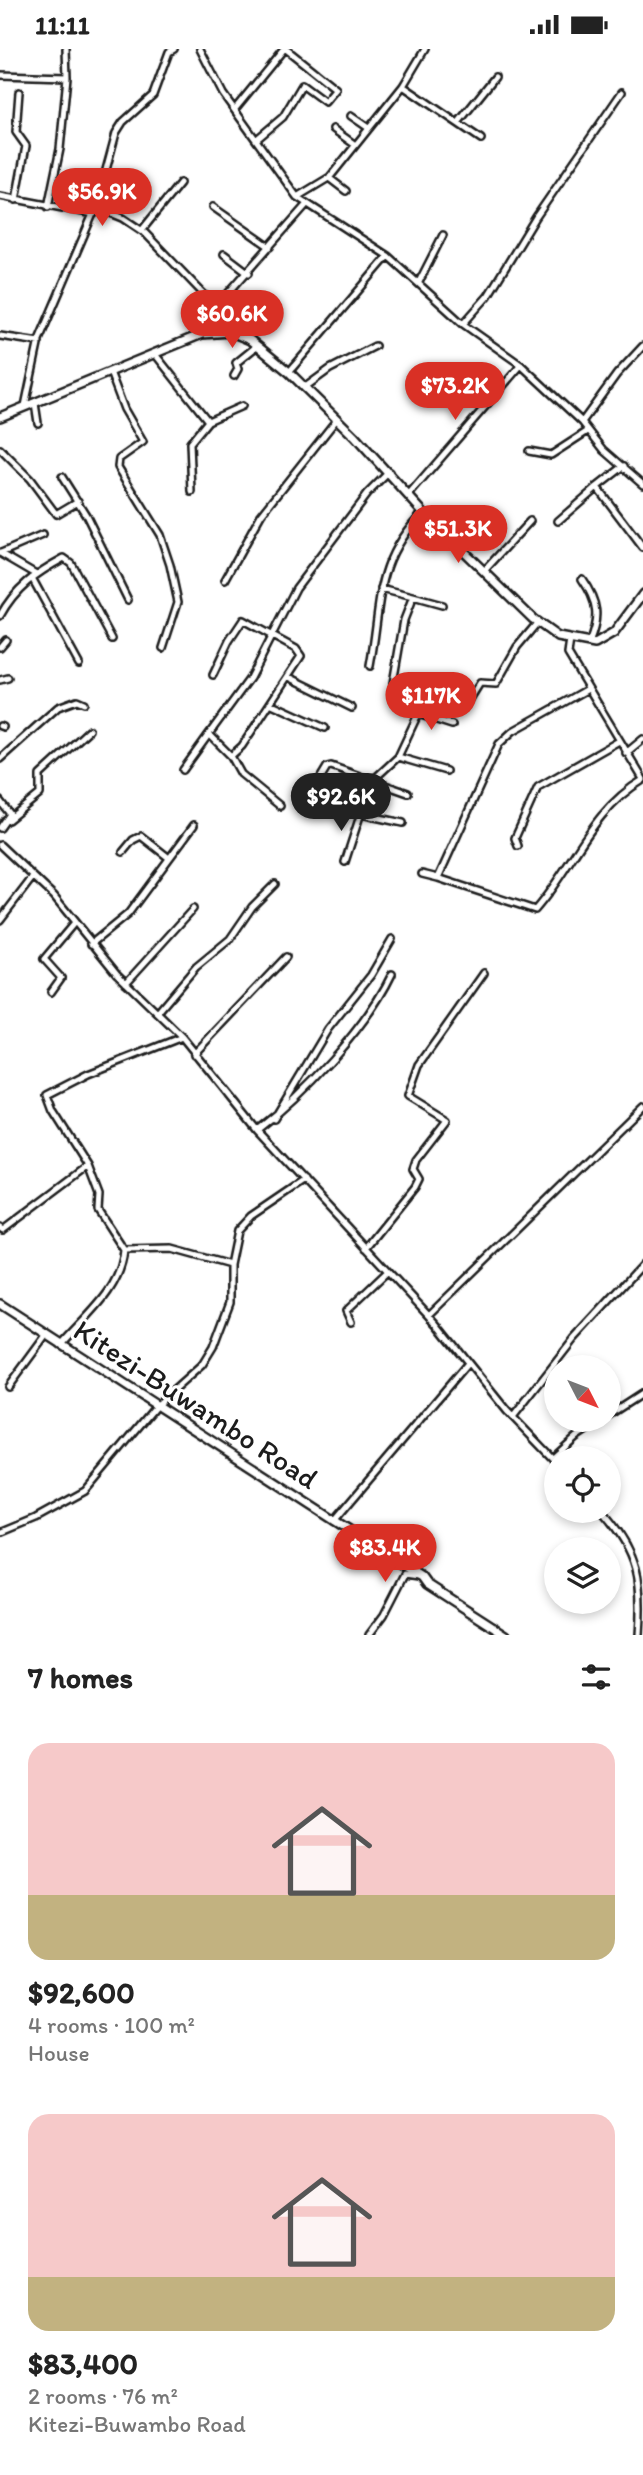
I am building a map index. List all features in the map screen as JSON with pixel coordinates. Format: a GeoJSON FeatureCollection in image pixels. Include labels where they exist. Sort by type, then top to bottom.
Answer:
{"type":"FeatureCollection","features":[{"type":"Feature","properties":{"kind":"street"},"geometry":{"type":"LineString","coordinates":[[48,207],[60,149],[67,77],[65,49]]}},
{"type":"Feature","properties":{"kind":"street"},"geometry":{"type":"LineString","coordinates":[[25,406],[39,342],[95,211],[116,133],[123,122],[153,95],[172,51],[162,49]]}},
{"type":"Feature","properties":{"kind":"street"},"geometry":{"type":"LineString","coordinates":[[200,49],[215,81],[297,197],[388,256],[463,324],[521,365],[643,484]]}},
{"type":"Feature","properties":{"kind":"street"},"geometry":{"type":"LineString","coordinates":[[235,109],[285,49],[336,89],[325,102],[302,85],[283,117],[257,139]]}},
{"type":"Feature","properties":{"kind":"street"},"geometry":{"type":"LineString","coordinates":[[297,197],[329,178],[402,86],[425,49]]}},
{"type":"Feature","properties":{"kind":"street"},"geometry":{"type":"LineString","coordinates":[[0,75],[67,77]]}},
{"type":"Feature","properties":{"kind":"street"},"geometry":{"type":"LineString","coordinates":[[458,123],[495,77]]}},
{"type":"Feature","properties":{"kind":"street"},"geometry":{"type":"LineString","coordinates":[[402,86],[481,139]]}},
{"type":"Feature","properties":{"kind":"street"},"geometry":{"type":"LineString","coordinates":[[16,200],[26,146],[16,132],[19,92]]}},
{"type":"Feature","properties":{"kind":"street"},"geometry":{"type":"LineString","coordinates":[[463,324],[488,296],[536,216],[622,92]]}},
{"type":"Feature","properties":{"kind":"street"},"geometry":{"type":"LineString","coordinates":[[351,116],[367,128]]}},
{"type":"Feature","properties":{"kind":"street"},"geometry":{"type":"LineString","coordinates":[[333,128],[354,144]]}},
{"type":"Feature","properties":{"kind":"street"},"geometry":{"type":"LineString","coordinates":[[329,178],[345,191]]}},
{"type":"Feature","properties":{"kind":"street"},"geometry":{"type":"LineString","coordinates":[[142,230],[180,183]]}},
{"type":"Feature","properties":{"kind":"street"},"geometry":{"type":"LineString","coordinates":[[0,195],[48,207],[95,211],[142,230],[215,308],[243,335],[289,372],[337,419],[389,472],[423,512],[538,622],[558,637],[595,644],[614,633],[643,594]]}},
{"type":"Feature","properties":{"kind":"street"},"geometry":{"type":"LineString","coordinates":[[215,308],[249,273],[307,204]]}},
{"type":"Feature","properties":{"kind":"street"},"geometry":{"type":"LineString","coordinates":[[213,207],[270,247]]}},
{"type":"Feature","properties":{"kind":"street"},"geometry":{"type":"LineString","coordinates":[[419,282],[443,235]]}},
{"type":"Feature","properties":{"kind":"street"},"geometry":{"type":"LineString","coordinates":[[224,254],[249,273]]}},
{"type":"Feature","properties":{"kind":"street"},"geometry":{"type":"LineString","coordinates":[[289,372],[388,256]]}},
{"type":"Feature","properties":{"kind":"street"},"geometry":{"type":"LineString","coordinates":[[0,417],[202,334],[223,331],[243,335]]}},
{"type":"Feature","properties":{"kind":"street"},"geometry":{"type":"LineString","coordinates":[[0,336],[39,342]]}},
{"type":"Feature","properties":{"kind":"street"},"geometry":{"type":"LineString","coordinates":[[234,376],[238,369],[236,363],[257,346]]}},
{"type":"Feature","properties":{"kind":"street"},"geometry":{"type":"LineString","coordinates":[[582,422],[617,374],[640,355],[643,346]]}},
{"type":"Feature","properties":{"kind":"street"},"geometry":{"type":"LineString","coordinates":[[304,388],[330,369],[375,347]]}},
{"type":"Feature","properties":{"kind":"street"},"geometry":{"type":"LineString","coordinates":[[155,354],[208,421]]}},
{"type":"Feature","properties":{"kind":"street"},"geometry":{"type":"LineString","coordinates":[[409,495],[521,365]]}},
{"type":"Feature","properties":{"kind":"street"},"geometry":{"type":"LineString","coordinates":[[110,372],[124,409],[144,442],[119,460],[118,467],[160,535],[178,599],[163,648]]}},
{"type":"Feature","properties":{"kind":"street"},"geometry":{"type":"LineString","coordinates":[[35,403],[38,423]]}},
{"type":"Feature","properties":{"kind":"street"},"geometry":{"type":"LineString","coordinates":[[192,492],[190,443],[208,421],[242,405]]}},
{"type":"Feature","properties":{"kind":"street"},"geometry":{"type":"LineString","coordinates":[[225,580],[261,515],[337,419]]}},
{"type":"Feature","properties":{"kind":"street"},"geometry":{"type":"LineString","coordinates":[[529,451],[551,455],[588,431]]}},
{"type":"Feature","properties":{"kind":"street"},"geometry":{"type":"LineString","coordinates":[[0,449],[41,493],[56,514],[78,501]]}},
{"type":"Feature","properties":{"kind":"street"},"geometry":{"type":"LineString","coordinates":[[558,521],[624,466]]}},
{"type":"Feature","properties":{"kind":"street"},"geometry":{"type":"LineString","coordinates":[[183,770],[250,678],[300,582],[367,494],[389,472]]}},
{"type":"Feature","properties":{"kind":"street"},"geometry":{"type":"LineString","coordinates":[[62,477],[78,501],[128,600]]}},
{"type":"Feature","properties":{"kind":"street"},"geometry":{"type":"LineString","coordinates":[[597,487],[643,548]]}},
{"type":"Feature","properties":{"kind":"street"},"geometry":{"type":"LineString","coordinates":[[370,666],[381,589],[391,552],[423,512]]}},
{"type":"Feature","properties":{"kind":"street"},"geometry":{"type":"LineString","coordinates":[[484,571],[530,521]]}},
{"type":"Feature","properties":{"kind":"street"},"geometry":{"type":"LineString","coordinates":[[0,553],[43,535]]}},
{"type":"Feature","properties":{"kind":"street"},"geometry":{"type":"LineString","coordinates":[[0,553],[34,576],[79,664]]}},
{"type":"Feature","properties":{"kind":"street"},"geometry":{"type":"LineString","coordinates":[[0,616],[13,593],[34,576],[64,558],[69,562],[112,639]]}},
{"type":"Feature","properties":{"kind":"street"},"geometry":{"type":"LineString","coordinates":[[582,579],[595,597],[597,622],[589,643]]}},
{"type":"Feature","properties":{"kind":"street"},"geometry":{"type":"LineString","coordinates":[[381,589],[442,605]]}},
{"type":"Feature","properties":{"kind":"street"},"geometry":{"type":"LineString","coordinates":[[393,683],[404,620],[413,597]]}},
{"type":"Feature","properties":{"kind":"street"},"geometry":{"type":"LineString","coordinates":[[213,675],[229,641],[243,620],[300,653],[301,659],[272,704],[231,756]]}},
{"type":"Feature","properties":{"kind":"street"},"geometry":{"type":"LineString","coordinates":[[345,862],[371,782],[398,757],[427,695],[437,693],[461,703],[470,699],[480,683],[496,684],[517,647],[538,622]]}},
{"type":"Feature","properties":{"kind":"street"},"geometry":{"type":"LineString","coordinates":[[0,647],[6,640]]}},
{"type":"Feature","properties":{"kind":"street"},"geometry":{"type":"LineString","coordinates":[[422,874],[534,910],[551,891],[603,811],[643,780],[568,654],[570,640]]}},
{"type":"Feature","properties":{"kind":"street"},"geometry":{"type":"LineString","coordinates":[[289,677],[313,692],[352,708]]}},
{"type":"Feature","properties":{"kind":"street"},"geometry":{"type":"LineString","coordinates":[[0,680],[8,678]]}},
{"type":"Feature","properties":{"kind":"street"},"geometry":{"type":"LineString","coordinates":[[438,878],[499,744],[513,731],[588,688]]}},
{"type":"Feature","properties":{"kind":"street"},"geometry":{"type":"LineString","coordinates":[[0,759],[58,707],[77,700],[84,703]]}},
{"type":"Feature","properties":{"kind":"street"},"geometry":{"type":"LineString","coordinates":[[272,704],[325,728]]}},
{"type":"Feature","properties":{"kind":"street"},"geometry":{"type":"LineString","coordinates":[[418,715],[452,725]]}},
{"type":"Feature","properties":{"kind":"street"},"geometry":{"type":"LineString","coordinates":[[0,828],[40,794],[40,775],[89,730]]}},
{"type":"Feature","properties":{"kind":"street"},"geometry":{"type":"LineString","coordinates":[[209,734],[231,756],[241,774],[281,806]]}},
{"type":"Feature","properties":{"kind":"street"},"geometry":{"type":"LineString","coordinates":[[626,753],[643,739]]}},
{"type":"Feature","properties":{"kind":"street"},"geometry":{"type":"LineString","coordinates":[[518,846],[515,838],[518,827],[538,787],[618,741]]}},
{"type":"Feature","properties":{"kind":"street"},"geometry":{"type":"LineString","coordinates":[[398,757],[446,771]]}},
{"type":"Feature","properties":{"kind":"street"},"geometry":{"type":"LineString","coordinates":[[314,787],[328,766],[341,768],[371,782],[408,793]]}},
{"type":"Feature","properties":{"kind":"street"},"geometry":{"type":"LineString","coordinates":[[0,801],[10,814],[8,820]]}},
{"type":"Feature","properties":{"kind":"street"},"geometry":{"type":"LineString","coordinates":[[361,814],[403,823]]}},
{"type":"Feature","properties":{"kind":"street"},"geometry":{"type":"LineString","coordinates":[[91,944],[128,914],[194,825]]}},
{"type":"Feature","properties":{"kind":"street"},"geometry":{"type":"LineString","coordinates":[[123,852],[133,840],[141,836],[169,858]]}},
{"type":"Feature","properties":{"kind":"street"},"geometry":{"type":"LineString","coordinates":[[0,845],[75,922],[126,983],[182,1037],[257,1130],[429,1315],[513,1417],[544,1449]]}},
{"type":"Feature","properties":{"kind":"street"},"geometry":{"type":"LineString","coordinates":[[0,919],[33,877]]}},
{"type":"Feature","properties":{"kind":"street"},"geometry":{"type":"LineString","coordinates":[[158,1012],[196,967],[230,939],[252,907],[275,884]]}},
{"type":"Feature","properties":{"kind":"street"},"geometry":{"type":"LineString","coordinates":[[126,983],[193,908]]}},
{"type":"Feature","properties":{"kind":"street"},"geometry":{"type":"LineString","coordinates":[[51,992],[61,978],[44,959],[75,922]]}},
{"type":"Feature","properties":{"kind":"street"},"geometry":{"type":"LineString","coordinates":[[274,1119],[328,1029],[371,975],[392,939]]}},
{"type":"Feature","properties":{"kind":"street"},"geometry":{"type":"LineString","coordinates":[[194,1054],[286,957]]}},
{"type":"Feature","properties":{"kind":"street"},"geometry":{"type":"LineString","coordinates":[[366,1248],[415,1187],[419,1179],[412,1169],[416,1160],[447,1120],[408,1096],[411,1083],[419,1065],[484,973]]}},
{"type":"Feature","properties":{"kind":"street"},"geometry":{"type":"LineString","coordinates":[[257,1130],[274,1119],[345,1041],[380,997],[392,974]]}},
{"type":"Feature","properties":{"kind":"street"},"geometry":{"type":"LineString","coordinates":[[61,1345],[113,1286],[120,1274],[124,1251],[98,1210],[99,1195],[88,1166],[53,1111],[47,1095],[88,1074],[182,1037]]}},
{"type":"Feature","properties":{"kind":"street"},"geometry":{"type":"LineString","coordinates":[[429,1315],[643,1106]]}},
{"type":"Feature","properties":{"kind":"street"},"geometry":{"type":"LineString","coordinates":[[0,1228],[3,1230],[88,1166]]}},
{"type":"Feature","properties":{"kind":"street"},"geometry":{"type":"LineString","coordinates":[[0,1533],[36,1518],[85,1491],[112,1454],[156,1406],[182,1386],[213,1347],[230,1302],[230,1265],[237,1231],[251,1216],[304,1180]]}},
{"type":"Feature","properties":{"kind":"street"},"geometry":{"type":"LineString","coordinates":[[124,1251],[172,1249],[230,1265]]}},
{"type":"Feature","properties":{"kind":"street"},"geometry":{"type":"LineString","coordinates":[[513,1417],[574,1339],[643,1264]]}},
{"type":"Feature","properties":{"kind":"street"},"geometry":{"type":"LineString","coordinates":[[351,1322],[345,1311],[387,1272]]}},
{"type":"Feature","properties":{"kind":"street","name":"Kitezi-Buwambo Road"},"geometry":{"type":"LineString","coordinates":[[0,1304],[422,1577],[427,1584],[506,1635]]}},
{"type":"Feature","properties":{"kind":"street"},"geometry":{"type":"LineString","coordinates":[[8,1387],[47,1334]]}},
{"type":"Feature","properties":{"kind":"street"},"geometry":{"type":"LineString","coordinates":[[334,1521],[468,1363]]}},
{"type":"Feature","properties":{"kind":"street"},"geometry":{"type":"LineString","coordinates":[[621,1407],[643,1393]]}},
{"type":"Feature","properties":{"kind":"street"},"geometry":{"type":"LineString","coordinates":[[568,1446],[584,1432]]}},
{"type":"Feature","properties":{"kind":"street"},"geometry":{"type":"LineString","coordinates":[[611,1523],[626,1541],[642,1580],[639,1635]]}},
{"type":"Feature","properties":{"kind":"street"},"geometry":{"type":"LineString","coordinates":[[369,1635],[384,1615],[405,1574],[422,1577]]}}]}
